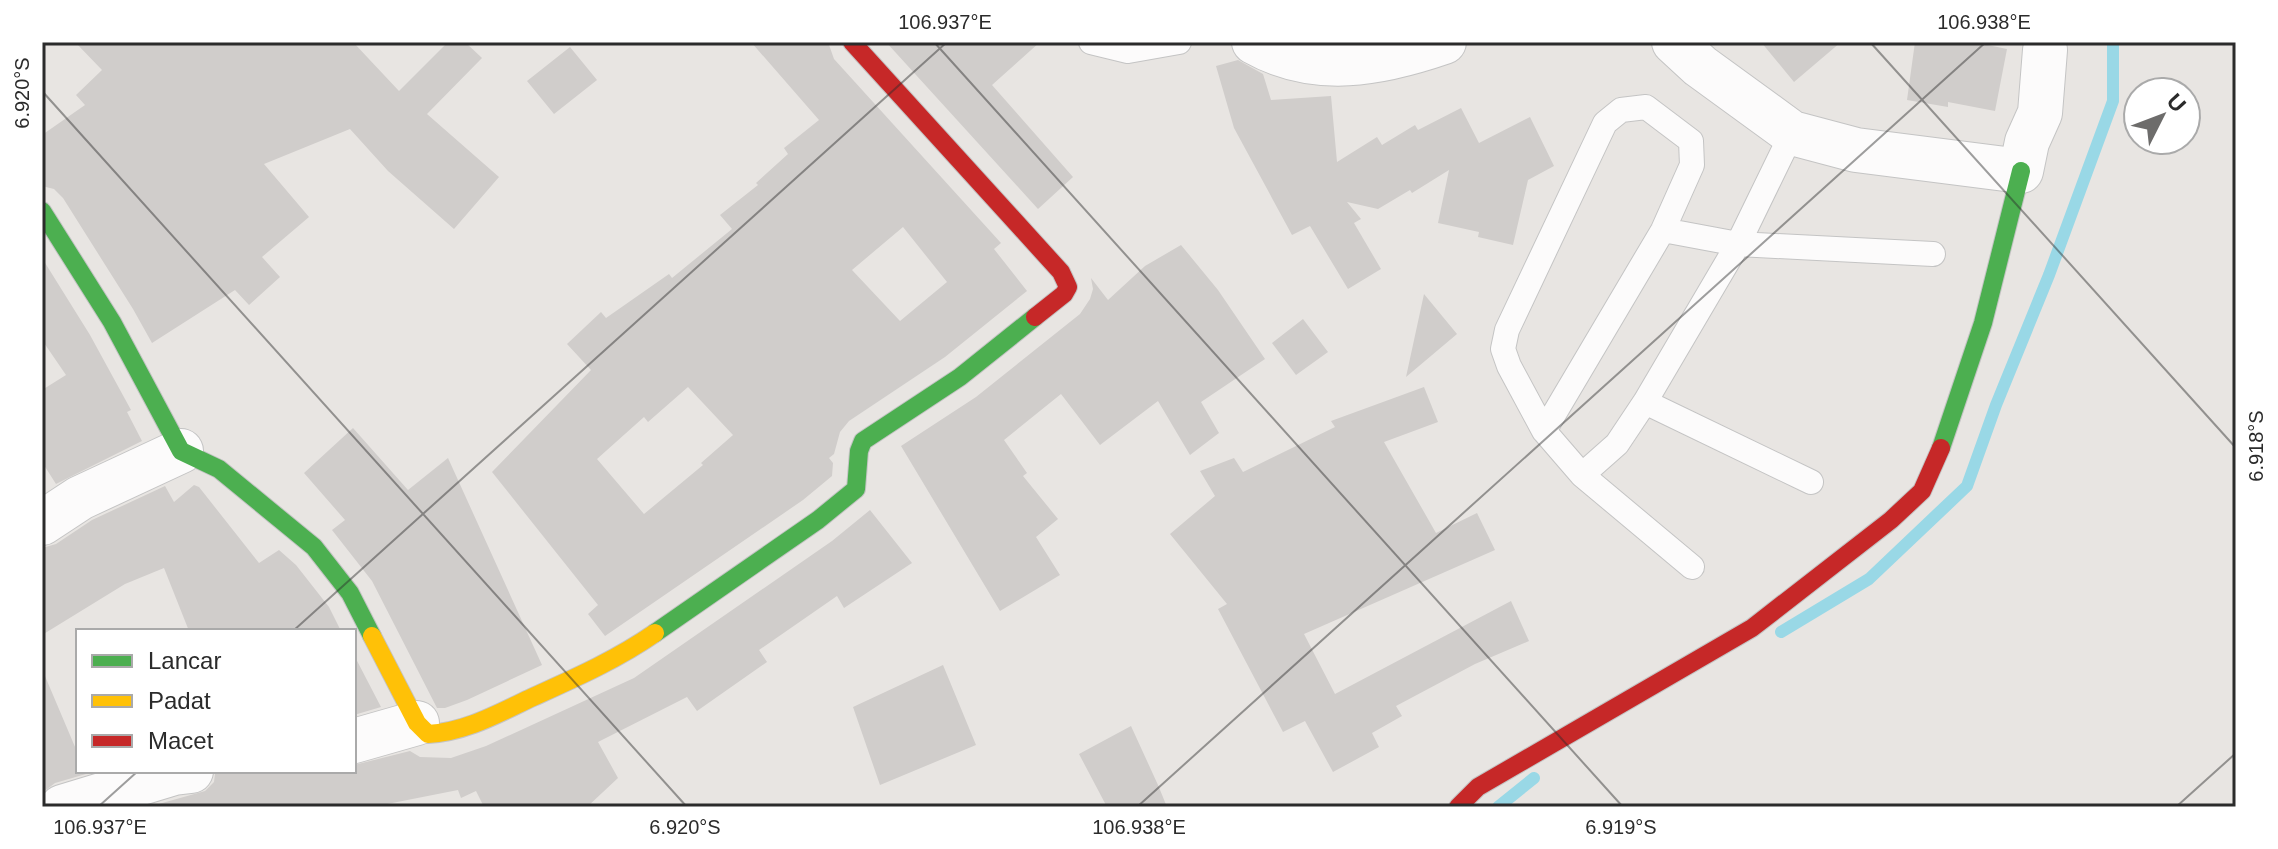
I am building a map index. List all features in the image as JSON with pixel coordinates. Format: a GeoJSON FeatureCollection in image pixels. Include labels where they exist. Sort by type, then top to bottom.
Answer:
{"type":"FeatureCollection","features":[{"type":"Feature","properties":{"kind":"street"},"geometry":{"type":"LineString","coordinates":[[42,211],[112,322],[181,451],[219,469],[314,547],[350,593],[417,723],[428,734],[450,733],[596,669],[646,641],[849,497],[856,489],[859,451],[863,441],[960,377],[1064,294],[1068,287],[1061,272],[852,42]]}},
{"type":"Feature","properties":{"kind":"street"},"geometry":{"type":"LineString","coordinates":[[1254,42],[1273,53],[1306,62],[1344,66],[1379,61],[1444,42]]}},
{"type":"Feature","properties":{"kind":"street"},"geometry":{"type":"LineString","coordinates":[[1674,42],[1700,66],[1792,133],[1856,150],[2021,171]]}},
{"type":"Feature","properties":{"kind":"street"},"geometry":{"type":"LineString","coordinates":[[1458,807],[1478,787],[1752,628],[1891,520],[1922,491],[1949,430],[1983,323],[2027,142],[2040,113],[2045,50]]}},
{"type":"Feature","properties":{"kind":"street"},"geometry":{"type":"LineString","coordinates":[[42,523],[80,498],[181,451]]}},
{"type":"Feature","properties":{"kind":"street"},"geometry":{"type":"LineString","coordinates":[[356,740],[417,723]]}},
{"type":"Feature","properties":{"kind":"street"},"geometry":{"type":"LineString","coordinates":[[62,807],[174,773]]}},
{"type":"Feature","properties":{"kind":"lane"},"geometry":{"type":"LineString","coordinates":[[1091,42],[1128,51],[1179,42]]}},
{"type":"Feature","properties":{"kind":"lane"},"geometry":{"type":"LineString","coordinates":[[1544,431],[1663,230],[1692,165],[1691,141],[1646,107],[1621,110],[1605,123],[1507,330],[1503,349],[1544,431],[1582,475],[1692,567]]}},
{"type":"Feature","properties":{"kind":"lane"},"geometry":{"type":"LineString","coordinates":[[1582,475],[1617,444],[1645,402],[1738,244],[1792,133]]}},
{"type":"Feature","properties":{"kind":"lane"},"geometry":{"type":"LineString","coordinates":[[1663,230],[1738,244],[1933,254]]}},
{"type":"Feature","properties":{"kind":"lane"},"geometry":{"type":"LineString","coordinates":[[1645,402],[1811,482]]}},
{"type":"Feature","properties":{"kind":"building"},"geometry":{"type":"Polygon","coordinates":[[[75,42],[353,42],[399,91],[448,42],[465,42],[482,58],[427,114],[499,177],[454,229],[388,171],[350,129],[264,164],[309,217],[262,257],[280,277],[249,305],[235,290],[152,343],[63,198],[54,189],[42,186],[42,135],[85,105],[76,95],[102,70],[75,42]]]}},
{"type":"Feature","properties":{"kind":"building"},"geometry":{"type":"Polygon","coordinates":[[[751,42],[828,42],[834,59],[1001,243],[994,249],[1027,291],[945,357],[849,421],[840,432],[834,454],[829,458],[833,463],[832,476],[803,500],[605,636],[588,614],[598,605],[492,472],[591,370],[567,344],[601,312],[606,318],[669,274],[672,278],[732,229],[720,215],[758,185],[756,183],[788,154],[784,148],[819,120],[751,42]],[[903,227],[852,270],[900,321],[947,282],[903,227]],[[688,387],[648,422],[644,417],[597,459],[644,514],[703,465],[701,463],[733,435],[688,387]]]}},
{"type":"Feature","properties":{"kind":"building"},"geometry":{"type":"Polygon","coordinates":[[[886,42],[1040,42],[992,85],[1073,177],[1038,209],[886,42]]]}},
{"type":"Feature","properties":{"kind":"building"},"geometry":{"type":"Polygon","coordinates":[[[1761,42],[1841,42],[1794,82],[1761,42]]]}},
{"type":"Feature","properties":{"kind":"building"},"geometry":{"type":"Polygon","coordinates":[[[1915,42],[1973,42],[2007,49],[1995,111],[1948,102],[1948,107],[1907,100],[1915,42]]]}},
{"type":"Feature","properties":{"kind":"building"},"geometry":{"type":"Polygon","coordinates":[[[570,47],[597,80],[554,114],[527,81],[570,47]]]}},
{"type":"Feature","properties":{"kind":"building"},"geometry":{"type":"Polygon","coordinates":[[[1238,60],[1263,74],[1271,100],[1331,96],[1337,162],[1377,137],[1382,145],[1415,125],[1418,130],[1461,108],[1479,143],[1530,117],[1554,166],[1528,180],[1513,245],[1478,237],[1479,232],[1438,223],[1449,170],[1378,209],[1347,202],[1361,219],[1354,223],[1381,269],[1348,289],[1310,226],[1292,235],[1234,128],[1216,66],[1238,60]]]}},
{"type":"Feature","properties":{"kind":"building"},"geometry":{"type":"Polygon","coordinates":[[[1181,245],[1218,290],[1265,359],[1201,402],[1219,433],[1190,455],[1158,401],[1100,445],[1061,394],[1004,440],[1027,473],[1023,476],[1058,519],[1036,537],[1060,575],[1000,611],[901,446],[976,397],[1080,314],[1090,299],[1093,289],[1091,278],[1108,300],[1145,266],[1181,245]]]}},
{"type":"Feature","properties":{"kind":"building"},"geometry":{"type":"Polygon","coordinates":[[[42,258],[90,335],[131,410],[127,412],[142,441],[56,484],[42,462],[42,390],[66,375],[42,340],[42,258]]]}},
{"type":"Feature","properties":{"kind":"building"},"geometry":{"type":"Polygon","coordinates":[[[1424,294],[1457,334],[1406,377],[1424,294]]]}},
{"type":"Feature","properties":{"kind":"building"},"geometry":{"type":"Polygon","coordinates":[[[1303,319],[1328,352],[1296,375],[1272,343],[1303,319]]]}},
{"type":"Feature","properties":{"kind":"building"},"geometry":{"type":"Polygon","coordinates":[[[1424,387],[1438,422],[1384,442],[1436,533],[1477,513],[1495,550],[1304,634],[1335,694],[1511,601],[1529,641],[1475,664],[1396,706],[1402,716],[1372,733],[1379,747],[1333,772],[1305,721],[1283,732],[1218,609],[1227,604],[1170,534],[1215,496],[1200,471],[1234,458],[1243,472],[1335,427],[1331,421],[1424,387]]]}},
{"type":"Feature","properties":{"kind":"building"},"geometry":{"type":"Polygon","coordinates":[[[353,428],[408,490],[448,458],[542,665],[467,700],[437,708],[372,581],[332,530],[345,520],[304,473],[353,428]]]}},
{"type":"Feature","properties":{"kind":"building"},"geometry":{"type":"Polygon","coordinates":[[[194,485],[199,487],[259,563],[279,550],[296,565],[329,607],[340,629],[188,629],[164,568],[125,584],[42,635],[42,548],[56,544],[92,520],[165,486],[174,502],[194,485]]]}},
{"type":"Feature","properties":{"kind":"building"},"geometry":{"type":"Polygon","coordinates":[[[870,510],[912,563],[844,608],[837,596],[759,650],[767,662],[697,711],[687,697],[598,742],[618,778],[587,807],[484,807],[476,791],[461,798],[458,790],[372,807],[148,807],[205,791],[214,782],[215,774],[356,773],[356,764],[410,751],[420,757],[451,758],[486,746],[634,678],[832,541],[870,510]]]}},
{"type":"Feature","properties":{"kind":"building"},"geometry":{"type":"Polygon","coordinates":[[[356,659],[381,707],[356,714],[356,659]]]}},
{"type":"Feature","properties":{"kind":"building"},"geometry":{"type":"Polygon","coordinates":[[[943,665],[976,745],[880,785],[853,707],[943,665]]]}},
{"type":"Feature","properties":{"kind":"building"},"geometry":{"type":"Polygon","coordinates":[[[42,669],[76,749],[76,773],[86,774],[55,783],[42,793],[42,669]]]}},
{"type":"Feature","properties":{"kind":"building"},"geometry":{"type":"Polygon","coordinates":[[[1131,726],[1167,807],[1107,807],[1079,754],[1131,726]]]}},
{"type":"Feature","properties":{"kind":"waterway"},"geometry":{"type":"LineString","coordinates":[[1781,632],[1869,579],[1967,486],[2113,101],[2113,42]]}},
{"type":"Feature","properties":{"kind":"waterway"},"geometry":{"type":"LineString","coordinates":[[1498,807],[1534,778]]}},
{"type":"Feature","properties":{"kind":"traffic: fast"},"geometry":{"type":"LineString","coordinates":[[1941,448],[1983,323],[2021,171]]}},
{"type":"Feature","properties":{"kind":"traffic: fast"},"geometry":{"type":"LineString","coordinates":[[42,211],[112,322],[181,451],[219,469],[314,547],[350,593],[372,636]]}},
{"type":"Feature","properties":{"kind":"traffic: fast"},"geometry":{"type":"LineString","coordinates":[[655,633],[818,520],[856,489],[859,451],[863,441],[960,377],[1035,317]]}},
{"type":"Feature","properties":{"kind":"traffic: slow"},"geometry":{"type":"LineString","coordinates":[[372,636],[417,723],[428,734],[456,730],[495,715],[595,668],[655,633]]}},
{"type":"Feature","properties":{"kind":"traffic: jam"},"geometry":{"type":"LineString","coordinates":[[852,42],[1061,272],[1068,287],[1064,294],[1035,317]]}},
{"type":"Feature","properties":{"kind":"traffic: jam"},"geometry":{"type":"LineString","coordinates":[[1458,807],[1478,787],[1752,628],[1891,520],[1922,491],[1941,448]]}}]}
